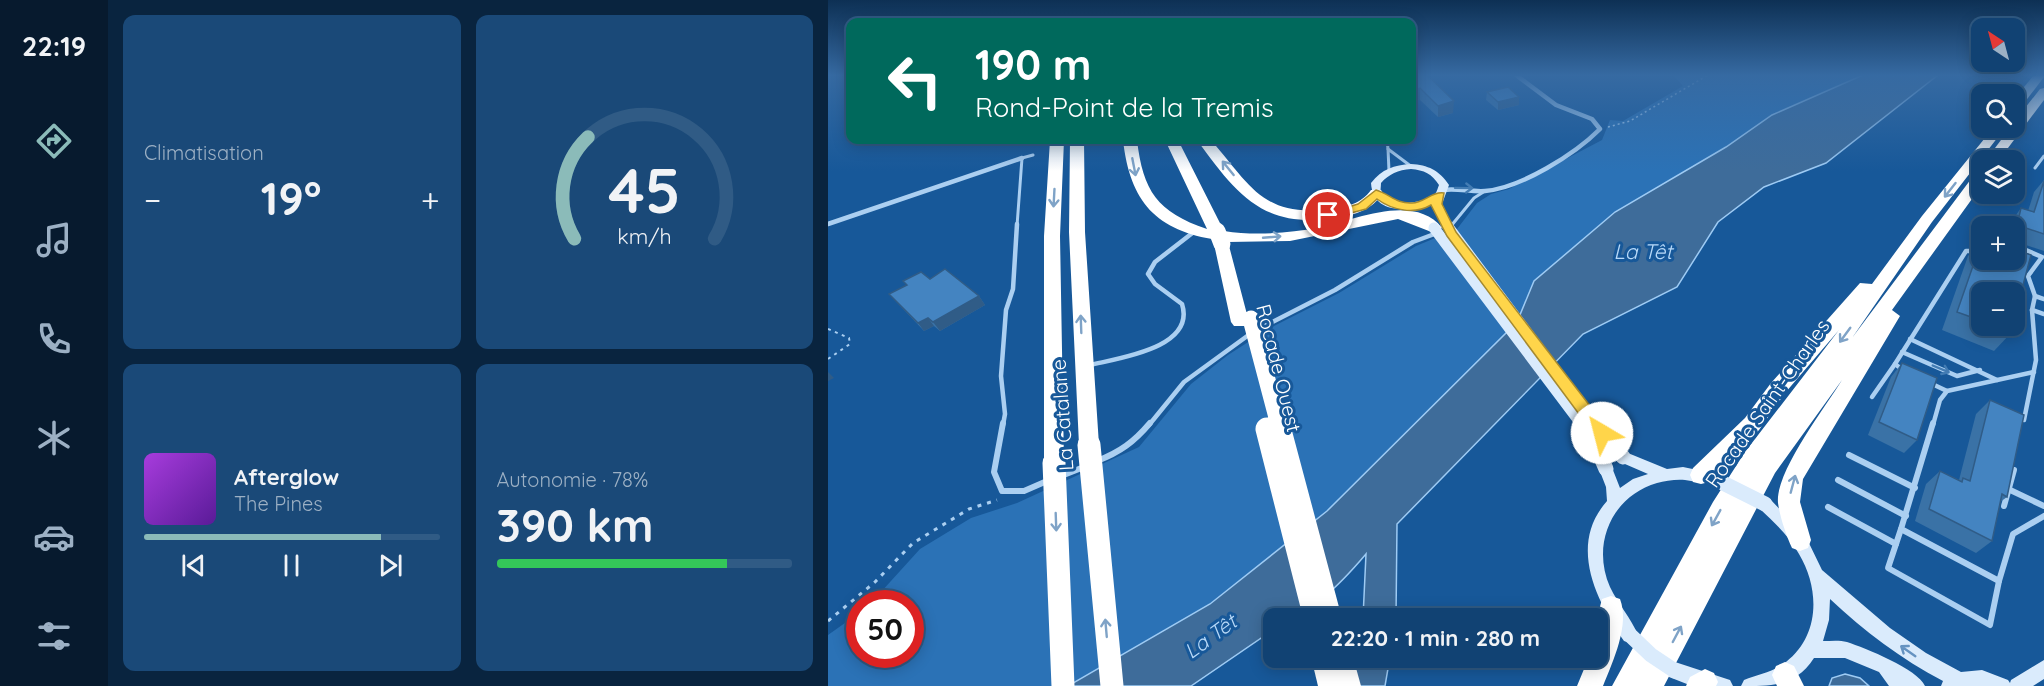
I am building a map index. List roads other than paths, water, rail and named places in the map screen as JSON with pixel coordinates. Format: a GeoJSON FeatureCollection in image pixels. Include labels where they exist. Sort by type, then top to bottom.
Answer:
{"type":"FeatureCollection","features":[{"type":"Feature","properties":{"kind":"highway"},"geometry":{"type":"LineString","coordinates":[[2000,150],[2033,107]]}},
{"type":"Feature","properties":{"kind":"highway"},"geometry":{"type":"LineString","coordinates":[[1800,540],[1789,502],[1793,477],[1935,223],[1992,138]]}},
{"type":"Feature","properties":{"kind":"highway","name":"La Catalane"},"geometry":{"type":"LineString","coordinates":[[1057,144],[1052,236],[1054,463],[1063,686]]}},
{"type":"Feature","properties":{"kind":"highway","name":"La Catalane"},"geometry":{"type":"LineString","coordinates":[[1077,144],[1083,367],[1112,686]]}},
{"type":"Feature","properties":{"kind":"highway"},"geometry":{"type":"LineString","coordinates":[[1131,144],[1135,173],[1143,193],[1155,208],[1170,220],[1195,231],[1265,238],[1298,235],[1340,228],[1373,216],[1392,213],[1409,215],[1440,226]]}},
{"type":"Feature","properties":{"kind":"highway","name":"Rocade Ouest"},"geometry":{"type":"LineString","coordinates":[[1173,144],[1225,238]]}},
{"type":"Feature","properties":{"kind":"highway","name":"Rocade Ouest"},"geometry":{"type":"LineString","coordinates":[[1187,144],[1225,238],[1313,608]]}},
{"type":"Feature","properties":{"kind":"highway"},"geometry":{"type":"LineString","coordinates":[[1207,144],[1251,197],[1272,210],[1299,216],[1328,215],[1362,206],[1376,193]]}},
{"type":"Feature","properties":{"kind":"highway"},"geometry":{"type":"LineString","coordinates":[[1708,477],[1752,424],[1778,388],[1971,185]]}},
{"type":"Feature","properties":{"kind":"highway"},"geometry":{"type":"LineString","coordinates":[[1298,235],[1395,205]]}},
{"type":"Feature","properties":{"kind":"highway","name":"Rocade Saint-Charles"},"geometry":{"type":"LineString","coordinates":[[1625,686],[1721,509],[1752,458],[1935,223]]}},
{"type":"Feature","properties":{"kind":"highway","name":"Rocade Saint-Charles"},"geometry":{"type":"LineString","coordinates":[[1650,686],[1768,467],[1935,223]]}},
{"type":"Feature","properties":{"kind":"highway","name":"Rocade Ouest"},"geometry":{"type":"LineString","coordinates":[[1246,321],[1327,608]]}},
{"type":"Feature","properties":{"kind":"highway"},"geometry":{"type":"LineString","coordinates":[[1590,686],[1605,649],[1611,608]]}},
{"type":"Feature","properties":{"kind":"highway"},"geometry":{"type":"LineString","coordinates":[[1327,668],[1331,686]]}},
{"type":"Feature","properties":{"kind":"highway"},"geometry":{"type":"LineString","coordinates":[[1343,668],[1348,686]]}},
{"type":"Feature","properties":{"kind":"main road"},"geometry":{"type":"LineString","coordinates":[[1614,501],[1613,487],[1597,448],[1440,226],[1437,204],[1442,179],[1435,173],[1412,167],[1389,171],[1376,183],[1376,193],[1395,205],[1419,212],[1440,226],[1623,457],[1665,474]]}},
{"type":"Feature","properties":{"kind":"main road"},"geometry":{"type":"LineString","coordinates":[[1395,205],[1423,205],[1441,193]]}},
{"type":"Feature","properties":{"kind":"main road"},"geometry":{"type":"LineString","coordinates":[[1709,685],[1675,670],[1651,655],[1630,635],[1611,608],[1599,578],[1595,548],[1601,522],[1614,501],[1628,488],[1645,479],[1665,474],[1708,477],[1749,494],[1765,504],[1800,540],[1817,576],[1822,602],[1820,627],[1812,649],[1788,681],[1750,686]]}},
{"type":"Feature","properties":{"kind":"main road"},"geometry":{"type":"LineString","coordinates":[[1817,576],[1833,592],[1907,651],[1954,683],[1974,677],[2002,686]]}},
{"type":"Feature","properties":{"kind":"main road"},"geometry":{"type":"LineString","coordinates":[[1812,649],[1845,650],[1885,666],[1916,686]]}},
{"type":"Feature","properties":{"kind":"main road"},"geometry":{"type":"LineString","coordinates":[[1885,666],[1899,686]]}},
{"type":"Feature","properties":{"kind":"main road"},"geometry":{"type":"LineString","coordinates":[[2017,686],[2044,669]]}},
{"type":"Feature","properties":{"kind":"street"},"geometry":{"type":"LineString","coordinates":[[1441,193],[1469,188],[1485,191],[1502,187],[1594,136],[1600,129],[1592,118],[1562,107]]}},
{"type":"Feature","properties":{"kind":"street"},"geometry":{"type":"LineString","coordinates":[[828,224],[1022,158]]}},
{"type":"Feature","properties":{"kind":"lane"},"geometry":{"type":"LineString","coordinates":[[1387,144],[1389,171]]}},
{"type":"Feature","properties":{"kind":"lane"},"geometry":{"type":"LineString","coordinates":[[1388,149],[1412,167]]}},
{"type":"Feature","properties":{"kind":"lane"},"geometry":{"type":"LineString","coordinates":[[1033,155],[1022,158],[1013,289],[1006,310],[1001,376],[1005,414],[994,472],[1002,491],[1024,491],[1120,452],[1135,441],[1184,382],[1221,353],[1264,326],[1335,290],[1413,242],[1452,227],[1474,198],[1485,191]]}},
{"type":"Feature","properties":{"kind":"lane"},"geometry":{"type":"LineString","coordinates":[[2036,168],[2044,156]]}},
{"type":"Feature","properties":{"kind":"lane"},"geometry":{"type":"LineString","coordinates":[[1083,367],[1154,349],[1179,332],[1185,321],[1184,306],[1176,298],[1153,285],[1148,274],[1155,262],[1195,231]]}},
{"type":"Feature","properties":{"kind":"lane"},"geometry":{"type":"LineString","coordinates":[[2024,420],[2036,360],[2032,310],[2034,296],[2028,276],[2042,258],[2025,250]]}},
{"type":"Feature","properties":{"kind":"lane"},"geometry":{"type":"LineString","coordinates":[[1872,397],[1966,251],[1971,251]]}},
{"type":"Feature","properties":{"kind":"lane"},"geometry":{"type":"LineString","coordinates":[[2034,296],[2044,299]]}},
{"type":"Feature","properties":{"kind":"lane"},"geometry":{"type":"LineString","coordinates":[[2032,310],[2044,314]]}},
{"type":"Feature","properties":{"kind":"lane"},"geometry":{"type":"LineString","coordinates":[[1910,339],[1981,370],[1998,380]]}},
{"type":"Feature","properties":{"kind":"lane"},"geometry":{"type":"LineString","coordinates":[[1902,352],[1958,376],[1981,370]]}},
{"type":"Feature","properties":{"kind":"lane"},"geometry":{"type":"LineString","coordinates":[[1895,364],[1912,374]]}},
{"type":"Feature","properties":{"kind":"lane"},"geometry":{"type":"LineString","coordinates":[[1920,379],[1947,391],[2034,372]]}},
{"type":"Feature","properties":{"kind":"lane"},"geometry":{"type":"LineString","coordinates":[[1947,391],[1940,400],[1915,488],[1887,568],[1990,625],[1999,581],[2013,534],[2044,516]]}},
{"type":"Feature","properties":{"kind":"lane"},"geometry":{"type":"LineString","coordinates":[[1849,455],[1915,488]]}},
{"type":"Feature","properties":{"kind":"lane"},"geometry":{"type":"LineString","coordinates":[[2004,506],[2014,470]]}},
{"type":"Feature","properties":{"kind":"lane"},"geometry":{"type":"LineString","coordinates":[[1838,480],[1906,516]]}},
{"type":"Feature","properties":{"kind":"lane"},"geometry":{"type":"LineString","coordinates":[[2008,489],[2044,506]]}},
{"type":"Feature","properties":{"kind":"lane"},"geometry":{"type":"LineString","coordinates":[[1828,507],[1896,544]]}},
{"type":"Feature","properties":{"kind":"lane"},"geometry":{"type":"LineString","coordinates":[[1901,529],[1999,581]]}},
{"type":"Feature","properties":{"kind":"water","name":"La Têt"},"geometry":{"type":"Polygon","coordinates":[[[1790,107],[1897,107],[1826,163],[1764,187],[1718,222],[1677,287],[1583,334],[1397,524],[1396,608],[1363,608],[1366,554],[1336,586],[1307,608],[1263,608],[1263,637],[1191,686],[1068,686],[1210,604],[1327,511],[1517,322],[1534,281],[1615,212],[1726,147],[1772,115],[1790,107]]]}},
{"type":"Feature","properties":{"kind":"water"},"geometry":{"type":"Polygon","coordinates":[[[1354,668],[1388,668],[1385,686],[1350,686],[1354,668]]]}},
{"type":"Feature","properties":{"kind":"water"},"geometry":{"type":"Polygon","coordinates":[[[1845,674],[1860,678],[1869,686],[1829,686],[1832,678],[1845,674]]]}}]}
